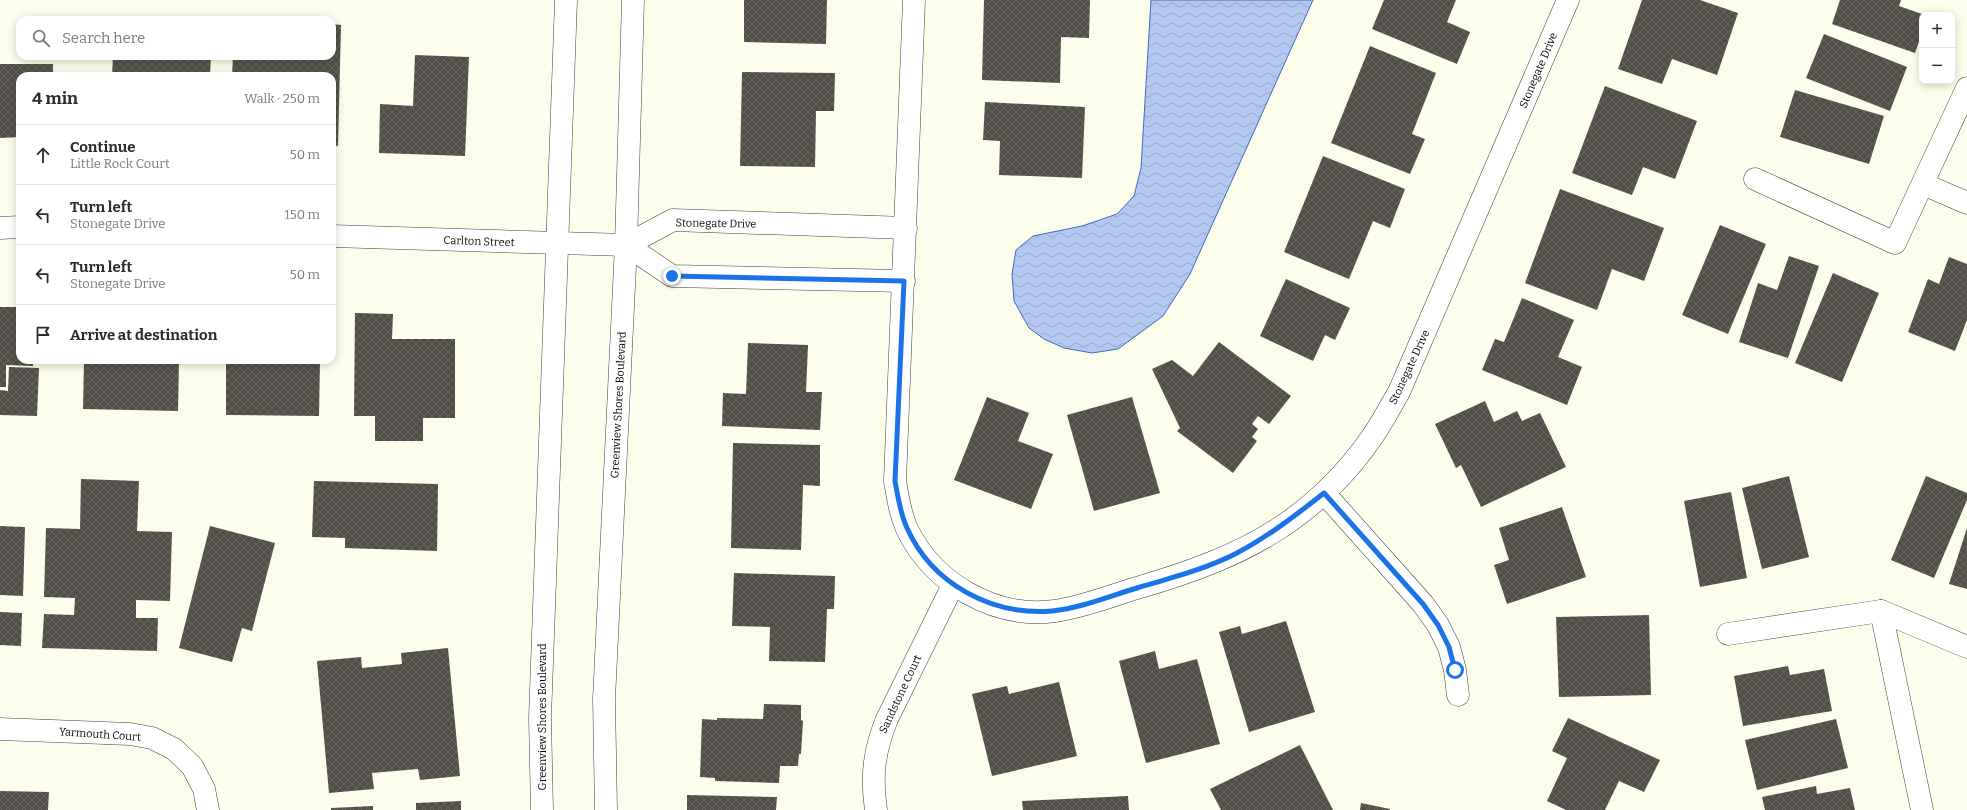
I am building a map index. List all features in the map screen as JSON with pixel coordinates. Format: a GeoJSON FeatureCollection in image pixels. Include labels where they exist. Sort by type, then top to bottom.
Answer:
{"type":"FeatureCollection","features":[{"type":"Feature","properties":{"kind":"street","name":"Greenview Shores Boulevard"},"geometry":{"type":"LineString","coordinates":[[542,810],[540,718],[566,0]]}},
{"type":"Feature","properties":{"kind":"street","name":"Greenview Shores Boulevard"},"geometry":{"type":"LineString","coordinates":[[606,810],[604,699],[626,245],[633,0]]}},
{"type":"Feature","properties":{"kind":"street","name":"Stonegate Drive"},"geometry":{"type":"LineString","coordinates":[[914,0],[895,481],[899,506],[907,528],[919,550],[935,569],[952,585],[981,600],[1005,608],[1029,612],[1054,611],[1076,606],[1188,573],[1237,553],[1282,526],[1324,493],[1356,458],[1372,437],[1399,392],[1568,0]]}},
{"type":"Feature","properties":{"kind":"street"},"geometry":{"type":"LineString","coordinates":[[1755,179],[1895,243],[1967,88]]}},
{"type":"Feature","properties":{"kind":"street"},"geometry":{"type":"LineString","coordinates":[[1923,184],[1967,203]]}},
{"type":"Feature","properties":{"kind":"street","name":"Stonegate Drive"},"geometry":{"type":"LineString","coordinates":[[626,245],[673,220],[906,228]]}},
{"type":"Feature","properties":{"kind":"street"},"geometry":{"type":"LineString","coordinates":[[0,228],[16,227]]}},
{"type":"Feature","properties":{"kind":"street","name":"Carlton Street"},"geometry":{"type":"LineString","coordinates":[[336,236],[626,245]]}},
{"type":"Feature","properties":{"kind":"street"},"geometry":{"type":"LineString","coordinates":[[626,245],[672,276],[904,281]]}},
{"type":"Feature","properties":{"kind":"street"},"geometry":{"type":"LineString","coordinates":[[1324,493],[1423,604],[1438,625],[1449,647],[1455,670],[1458,695]]}},
{"type":"Feature","properties":{"kind":"street","name":"Sandstone Court"},"geometry":{"type":"LineString","coordinates":[[876,810],[873,790],[874,766],[878,742],[887,719],[952,585]]}},
{"type":"Feature","properties":{"kind":"street"},"geometry":{"type":"LineString","coordinates":[[1881,611],[1922,810]]}},
{"type":"Feature","properties":{"kind":"street"},"geometry":{"type":"LineString","coordinates":[[1728,634],[1881,611],[1967,647]]}},
{"type":"Feature","properties":{"kind":"street","name":"Yarmouth Court"},"geometry":{"type":"LineString","coordinates":[[0,729],[130,734],[152,738],[174,749],[192,766],[204,789],[208,810]]}},
{"type":"Feature","properties":{"kind":"water"},"geometry":{"type":"Polygon","coordinates":[[[1151,0],[1313,0],[1190,274],[1163,316],[1118,349],[1092,353],[1064,348],[1044,339],[1029,328],[1014,301],[1012,274],[1016,250],[1033,236],[1082,226],[1117,214],[1134,196],[1141,168],[1151,0]]]}},
{"type":"Feature","properties":{"kind":"building"},"geometry":{"type":"Polygon","coordinates":[[[744,0],[827,0],[826,44],[744,42],[744,0]]]}},
{"type":"Feature","properties":{"kind":"building"},"geometry":{"type":"Polygon","coordinates":[[[984,0],[1090,0],[1089,38],[1061,37],[1060,83],[982,80],[984,0]]]}},
{"type":"Feature","properties":{"kind":"building"},"geometry":{"type":"Polygon","coordinates":[[[1384,0],[1456,0],[1447,22],[1470,32],[1457,64],[1372,29],[1384,0]]]}},
{"type":"Feature","properties":{"kind":"building"},"geometry":{"type":"Polygon","coordinates":[[[1642,0],[1700,0],[1738,13],[1717,75],[1672,59],[1662,84],[1618,69],[1642,0]]]}},
{"type":"Feature","properties":{"kind":"building"},"geometry":{"type":"Polygon","coordinates":[[[1840,0],[1901,0],[1899,6],[1919,13],[1919,42],[1915,53],[1832,24],[1840,0]]]}},
{"type":"Feature","properties":{"kind":"building"},"geometry":{"type":"Polygon","coordinates":[[[336,24],[341,25],[338,146],[336,146],[336,72],[232,72],[233,60],[336,60],[336,24]]]}},
{"type":"Feature","properties":{"kind":"building"},"geometry":{"type":"Polygon","coordinates":[[[1824,34],[1907,67],[1890,111],[1806,78],[1824,34]]]}},
{"type":"Feature","properties":{"kind":"building"},"geometry":{"type":"Polygon","coordinates":[[[1370,46],[1436,73],[1412,134],[1425,139],[1410,174],[1331,143],[1370,46]]]}},
{"type":"Feature","properties":{"kind":"building"},"geometry":{"type":"Polygon","coordinates":[[[415,55],[469,57],[465,156],[379,153],[380,104],[413,106],[415,55]]]}},
{"type":"Feature","properties":{"kind":"building"},"geometry":{"type":"Polygon","coordinates":[[[113,60],[211,60],[210,72],[112,72],[113,60]]]}},
{"type":"Feature","properties":{"kind":"building"},"geometry":{"type":"Polygon","coordinates":[[[0,64],[53,64],[53,72],[16,72],[16,137],[0,138],[0,64]]]}},
{"type":"Feature","properties":{"kind":"building"},"geometry":{"type":"Polygon","coordinates":[[[742,72],[835,73],[834,111],[816,111],[815,167],[740,166],[742,72]]]}},
{"type":"Feature","properties":{"kind":"building"},"geometry":{"type":"Polygon","coordinates":[[[1605,86],[1697,121],[1675,179],[1643,167],[1632,195],[1572,173],[1605,86]]]}},
{"type":"Feature","properties":{"kind":"building"},"geometry":{"type":"Polygon","coordinates":[[[1795,90],[1884,116],[1869,164],[1780,137],[1795,90]]]}},
{"type":"Feature","properties":{"kind":"building"},"geometry":{"type":"Polygon","coordinates":[[[985,102],[1085,107],[1082,178],[999,175],[1000,141],[983,140],[985,102]]]}},
{"type":"Feature","properties":{"kind":"building"},"geometry":{"type":"Polygon","coordinates":[[[1323,156],[1405,189],[1390,228],[1373,221],[1349,279],[1284,252],[1323,156]]]}},
{"type":"Feature","properties":{"kind":"building"},"geometry":{"type":"Polygon","coordinates":[[[1560,189],[1664,228],[1644,281],[1612,269],[1597,310],[1525,283],[1560,189]]]}},
{"type":"Feature","properties":{"kind":"building"},"geometry":{"type":"Polygon","coordinates":[[[1720,225],[1766,244],[1728,334],[1682,315],[1720,225]]]}},
{"type":"Feature","properties":{"kind":"building"},"geometry":{"type":"Polygon","coordinates":[[[1789,256],[1819,266],[1788,358],[1739,342],[1758,283],[1777,290],[1789,256]]]}},
{"type":"Feature","properties":{"kind":"building"},"geometry":{"type":"Polygon","coordinates":[[[1949,257],[1967,264],[1967,320],[1955,351],[1908,332],[1928,279],[1939,284],[1949,257]]]}},
{"type":"Feature","properties":{"kind":"building"},"geometry":{"type":"Polygon","coordinates":[[[1833,273],[1879,293],[1842,382],[1795,363],[1833,273]]]}},
{"type":"Feature","properties":{"kind":"building"},"geometry":{"type":"Polygon","coordinates":[[[1286,279],[1350,308],[1335,340],[1325,335],[1313,361],[1260,336],[1286,279]]]}},
{"type":"Feature","properties":{"kind":"building"},"geometry":{"type":"Polygon","coordinates":[[[1522,298],[1574,320],[1558,357],[1582,367],[1567,405],[1482,370],[1495,339],[1504,342],[1522,298]]]}},
{"type":"Feature","properties":{"kind":"building"},"geometry":{"type":"Polygon","coordinates":[[[0,307],[16,307],[16,364],[33,364],[33,366],[6,365],[6,387],[0,387],[0,307]]]}},
{"type":"Feature","properties":{"kind":"building"},"geometry":{"type":"Polygon","coordinates":[[[355,313],[393,314],[392,339],[455,339],[455,418],[423,418],[423,441],[375,441],[375,416],[354,416],[355,313]]]}},
{"type":"Feature","properties":{"kind":"building"},"geometry":{"type":"Polygon","coordinates":[[[1219,342],[1291,396],[1269,424],[1258,416],[1252,424],[1258,429],[1252,437],[1257,441],[1233,473],[1177,431],[1180,428],[1152,369],[1172,360],[1193,376],[1219,342]]]}},
{"type":"Feature","properties":{"kind":"building"},"geometry":{"type":"Polygon","coordinates":[[[748,343],[808,345],[806,392],[822,392],[820,430],[722,426],[723,393],[746,394],[748,343]]]}},
{"type":"Feature","properties":{"kind":"building"},"geometry":{"type":"Polygon","coordinates":[[[84,364],[179,364],[178,411],[83,409],[84,364]]]}},
{"type":"Feature","properties":{"kind":"building"},"geometry":{"type":"Polygon","coordinates":[[[226,364],[320,364],[319,416],[226,415],[226,364]]]}},
{"type":"Feature","properties":{"kind":"building"},"geometry":{"type":"Polygon","coordinates":[[[9,367],[39,368],[37,416],[0,415],[0,390],[8,391],[9,367]]]}},
{"type":"Feature","properties":{"kind":"building"},"geometry":{"type":"Polygon","coordinates":[[[987,397],[1029,413],[1018,441],[1053,454],[1031,509],[954,480],[987,397]]]}},
{"type":"Feature","properties":{"kind":"building"},"geometry":{"type":"Polygon","coordinates":[[[1132,397],[1160,493],[1094,511],[1067,415],[1132,397]]]}},
{"type":"Feature","properties":{"kind":"building"},"geometry":{"type":"Polygon","coordinates":[[[1485,401],[1494,422],[1517,411],[1522,421],[1540,413],[1566,467],[1481,507],[1461,465],[1456,468],[1435,424],[1485,401]]]}},
{"type":"Feature","properties":{"kind":"building"},"geometry":{"type":"Polygon","coordinates":[[[733,443],[820,445],[820,486],[803,485],[801,550],[731,548],[733,443]]]}},
{"type":"Feature","properties":{"kind":"building"},"geometry":{"type":"Polygon","coordinates":[[[1789,476],[1809,557],[1762,569],[1742,488],[1789,476]]]}},
{"type":"Feature","properties":{"kind":"building"},"geometry":{"type":"Polygon","coordinates":[[[1926,476],[1967,493],[1967,500],[1934,578],[1891,560],[1926,476]]]}},
{"type":"Feature","properties":{"kind":"building"},"geometry":{"type":"Polygon","coordinates":[[[81,479],[139,481],[137,531],[172,532],[170,601],[136,600],[136,618],[158,618],[157,651],[42,648],[44,614],[74,615],[75,598],[44,597],[46,528],[80,529],[81,479]]]}},
{"type":"Feature","properties":{"kind":"building"},"geometry":{"type":"Polygon","coordinates":[[[314,481],[438,484],[437,551],[345,548],[345,538],[312,537],[314,481]]]}},
{"type":"Feature","properties":{"kind":"building"},"geometry":{"type":"Polygon","coordinates":[[[1731,492],[1747,578],[1700,587],[1684,501],[1731,492]]]}},
{"type":"Feature","properties":{"kind":"building"},"geometry":{"type":"Polygon","coordinates":[[[1562,507],[1586,577],[1507,604],[1494,565],[1509,560],[1499,528],[1562,507]]]}},
{"type":"Feature","properties":{"kind":"building"},"geometry":{"type":"Polygon","coordinates":[[[0,526],[25,527],[23,596],[0,595],[0,526]]]}},
{"type":"Feature","properties":{"kind":"building"},"geometry":{"type":"Polygon","coordinates":[[[210,526],[275,543],[252,631],[242,628],[232,662],[179,648],[210,526]]]}},
{"type":"Feature","properties":{"kind":"building"},"geometry":{"type":"Polygon","coordinates":[[[1967,528],[1967,589],[1949,584],[1967,528]]]}},
{"type":"Feature","properties":{"kind":"building"},"geometry":{"type":"Polygon","coordinates":[[[734,573],[835,576],[834,609],[827,609],[825,662],[769,661],[770,627],[732,626],[734,573]]]}},
{"type":"Feature","properties":{"kind":"building"},"geometry":{"type":"Polygon","coordinates":[[[0,612],[22,613],[21,646],[0,645],[0,612]]]}},
{"type":"Feature","properties":{"kind":"building"},"geometry":{"type":"Polygon","coordinates":[[[1649,615],[1651,695],[1559,697],[1556,617],[1649,615]]]}},
{"type":"Feature","properties":{"kind":"building"},"geometry":{"type":"Polygon","coordinates":[[[1286,621],[1315,712],[1249,732],[1219,632],[1240,626],[1242,634],[1286,621]]]}},
{"type":"Feature","properties":{"kind":"building"},"geometry":{"type":"Polygon","coordinates":[[[448,648],[460,776],[420,780],[418,769],[372,773],[374,789],[329,793],[317,661],[361,657],[362,668],[402,664],[401,653],[448,648]]]}},
{"type":"Feature","properties":{"kind":"building"},"geometry":{"type":"Polygon","coordinates":[[[1155,651],[1159,669],[1197,659],[1220,744],[1146,763],[1119,661],[1155,651]]]}},
{"type":"Feature","properties":{"kind":"building"},"geometry":{"type":"Polygon","coordinates":[[[1788,666],[1790,675],[1824,669],[1832,711],[1743,726],[1734,676],[1788,666]]]}},
{"type":"Feature","properties":{"kind":"building"},"geometry":{"type":"Polygon","coordinates":[[[1059,682],[1077,756],[992,776],[972,694],[1007,686],[1009,694],[1059,682]]]}},
{"type":"Feature","properties":{"kind":"building"},"geometry":{"type":"Polygon","coordinates":[[[764,704],[801,705],[801,720],[803,721],[801,754],[799,754],[798,766],[780,766],[779,783],[715,781],[715,778],[700,777],[702,719],[763,719],[764,704]]]}},
{"type":"Feature","properties":{"kind":"building"},"geometry":{"type":"Polygon","coordinates":[[[1568,718],[1660,760],[1644,792],[1619,781],[1605,810],[1566,810],[1547,801],[1567,758],[1552,751],[1568,718]]]}},
{"type":"Feature","properties":{"kind":"building"},"geometry":{"type":"Polygon","coordinates":[[[1836,719],[1848,768],[1757,790],[1745,740],[1836,719]]]}},
{"type":"Feature","properties":{"kind":"building"},"geometry":{"type":"Polygon","coordinates":[[[1300,745],[1333,810],[1221,810],[1210,789],[1300,745]]]}},
{"type":"Feature","properties":{"kind":"building"},"geometry":{"type":"Polygon","coordinates":[[[1816,786],[1817,794],[1850,788],[1855,810],[1765,810],[1762,797],[1816,786]]]}},
{"type":"Feature","properties":{"kind":"building"},"geometry":{"type":"Polygon","coordinates":[[[0,791],[49,792],[48,810],[0,810],[0,791]]]}},
{"type":"Feature","properties":{"kind":"building"},"geometry":{"type":"Polygon","coordinates":[[[687,795],[777,797],[776,810],[687,810],[687,795]]]}},
{"type":"Feature","properties":{"kind":"building"},"geometry":{"type":"Polygon","coordinates":[[[1128,796],[1129,810],[1023,810],[1022,801],[1128,796]]]}},
{"type":"Feature","properties":{"kind":"building"},"geometry":{"type":"Polygon","coordinates":[[[461,801],[461,810],[416,810],[416,803],[461,801]]]}},
{"type":"Feature","properties":{"kind":"building"},"geometry":{"type":"Polygon","coordinates":[[[1361,803],[1390,809],[1390,810],[1360,810],[1361,803]]]}},
{"type":"Feature","properties":{"kind":"building"},"geometry":{"type":"Polygon","coordinates":[[[373,806],[373,810],[331,810],[331,808],[373,806]]]}},
{"type":"Feature","properties":{"kind":"route"},"geometry":{"type":"LineString","coordinates":[[672,276],[904,281],[895,481],[899,506],[907,528],[919,550],[935,569],[952,585],[981,600],[1005,608],[1029,612],[1054,611],[1188,573],[1237,553],[1282,526],[1324,493],[1423,604],[1438,625],[1449,647],[1455,670]]}}]}
